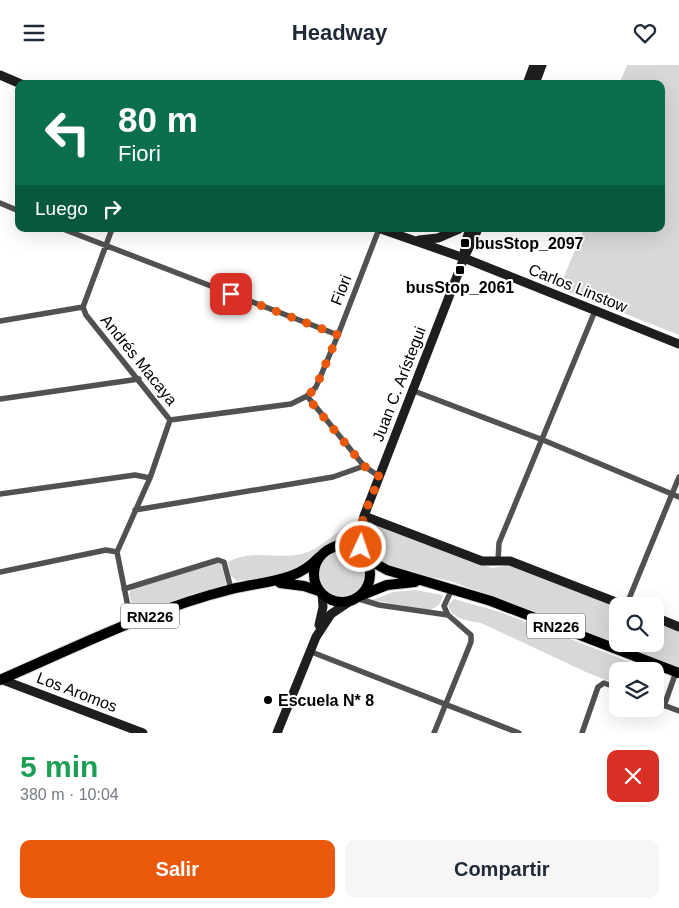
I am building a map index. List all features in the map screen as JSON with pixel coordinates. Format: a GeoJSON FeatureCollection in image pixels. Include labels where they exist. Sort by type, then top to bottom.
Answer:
{"type":"FeatureCollection","features":[{"type":"Feature","properties":{"kind":"highway","name":"RN226"},"geometry":{"type":"LineString","coordinates":[[0,679],[136,621],[231,589],[267,583],[304,571],[332,547],[348,546],[387,570],[491,601],[678,673]]}},
{"type":"Feature","properties":{"kind":"highway"},"geometry":{"type":"LineString","coordinates":[[356,598],[368,585],[370,578],[370,570],[364,556]]}},
{"type":"Feature","properties":{"kind":"highway"},"geometry":{"type":"LineString","coordinates":[[319,557],[313,570],[315,585],[320,593]]}},
{"type":"Feature","properties":{"kind":"highway","name":"RN226"},"geometry":{"type":"LineString","coordinates":[[267,583],[296,584],[320,593],[336,602],[356,598],[394,583],[431,583]]}},
{"type":"Feature","properties":{"kind":"main road"},"geometry":{"type":"LineString","coordinates":[[528,80],[534,65]]}},
{"type":"Feature","properties":{"kind":"main road"},"geometry":{"type":"LineString","coordinates":[[536,80],[542,65]]}},
{"type":"Feature","properties":{"kind":"main road"},"geometry":{"type":"LineString","coordinates":[[0,75],[15,81]]}},
{"type":"Feature","properties":{"kind":"main road","name":"Carlos Linstow"},"geometry":{"type":"LineString","coordinates":[[389,232],[464,257],[679,344]]}},
{"type":"Feature","properties":{"kind":"main road"},"geometry":{"type":"LineString","coordinates":[[415,241],[438,238],[452,232]]}},
{"type":"Feature","properties":{"kind":"main road"},"geometry":{"type":"LineString","coordinates":[[464,257],[465,243],[469,232]]}},
{"type":"Feature","properties":{"kind":"main road"},"geometry":{"type":"LineString","coordinates":[[464,257],[476,232]]}},
{"type":"Feature","properties":{"kind":"main road","name":"Juan C. Arístegui"},"geometry":{"type":"LineString","coordinates":[[364,556],[360,536],[363,519],[414,391],[464,257]]}},
{"type":"Feature","properties":{"kind":"main road"},"geometry":{"type":"LineString","coordinates":[[363,519],[482,561],[510,561],[609,599]]}},
{"type":"Feature","properties":{"kind":"main road","name":"Juan C. Arístegui"},"geometry":{"type":"LineString","coordinates":[[332,547],[349,539],[363,519]]}},
{"type":"Feature","properties":{"kind":"main road"},"geometry":{"type":"LineString","coordinates":[[316,637],[323,607],[320,593]]}},
{"type":"Feature","properties":{"kind":"main road"},"geometry":{"type":"LineString","coordinates":[[278,733],[316,637],[330,614],[356,598]]}},
{"type":"Feature","properties":{"kind":"main road"},"geometry":{"type":"LineString","coordinates":[[664,621],[679,627]]}},
{"type":"Feature","properties":{"kind":"main road","name":"Los Aromos"},"geometry":{"type":"LineString","coordinates":[[0,679],[143,733]]}},
{"type":"Feature","properties":{"kind":"street"},"geometry":{"type":"LineString","coordinates":[[0,203],[15,209]]}},
{"type":"Feature","properties":{"kind":"street"},"geometry":{"type":"LineString","coordinates":[[71,232],[338,335]]}},
{"type":"Feature","properties":{"kind":"street","name":"Andrés Macaya"},"geometry":{"type":"LineString","coordinates":[[111,232],[83,307],[86,315],[140,379],[170,420],[150,477],[117,552]]}},
{"type":"Feature","properties":{"kind":"street","name":"Fiori"},"geometry":{"type":"LineString","coordinates":[[307,397],[316,387],[379,232]]}},
{"type":"Feature","properties":{"kind":"street"},"geometry":{"type":"LineString","coordinates":[[0,321],[83,307]]}},
{"type":"Feature","properties":{"kind":"street"},"geometry":{"type":"LineString","coordinates":[[498,561],[500,543],[594,311]]}},
{"type":"Feature","properties":{"kind":"street"},"geometry":{"type":"LineString","coordinates":[[0,399],[140,379]]}},
{"type":"Feature","properties":{"kind":"street"},"geometry":{"type":"LineString","coordinates":[[414,391],[543,440],[679,497]]}},
{"type":"Feature","properties":{"kind":"street"},"geometry":{"type":"LineString","coordinates":[[170,420],[291,404],[307,397],[364,466],[380,477]]}},
{"type":"Feature","properties":{"kind":"street"},"geometry":{"type":"LineString","coordinates":[[135,509],[333,477],[364,466]]}},
{"type":"Feature","properties":{"kind":"street"},"geometry":{"type":"LineString","coordinates":[[0,494],[135,475],[150,477]]}},
{"type":"Feature","properties":{"kind":"street"},"geometry":{"type":"LineString","coordinates":[[630,597],[679,477]]}},
{"type":"Feature","properties":{"kind":"street"},"geometry":{"type":"LineString","coordinates":[[0,571],[106,551],[117,552],[124,589],[136,621]]}},
{"type":"Feature","properties":{"kind":"street"},"geometry":{"type":"LineString","coordinates":[[124,589],[218,560],[224,562],[231,589]]}},
{"type":"Feature","properties":{"kind":"street"},"geometry":{"type":"LineString","coordinates":[[434,733],[471,642],[471,635],[448,615],[444,606],[452,589]]}},
{"type":"Feature","properties":{"kind":"street"},"geometry":{"type":"LineString","coordinates":[[356,598],[379,605],[448,615]]}},
{"type":"Feature","properties":{"kind":"street"},"geometry":{"type":"LineString","coordinates":[[309,651],[519,733]]}},
{"type":"Feature","properties":{"kind":"street"},"geometry":{"type":"LineString","coordinates":[[678,673],[664,706],[679,711]]}},
{"type":"Feature","properties":{"kind":"street"},"geometry":{"type":"LineString","coordinates":[[582,733],[598,687],[604,683],[609,685]]}},
{"type":"Feature","properties":{"kind":"shaded area"},"geometry":{"type":"Polygon","coordinates":[[[627,65],[679,65],[679,335],[559,288],[583,232],[665,232],[665,80],[621,80],[627,65]]]}},
{"type":"Feature","properties":{"kind":"shaded area"},"geometry":{"type":"Polygon","coordinates":[[[371,523],[492,568],[509,565],[609,604],[609,640],[453,582],[406,572],[384,563],[364,548],[365,525],[371,523]]]}},
{"type":"Feature","properties":{"kind":"shaded area"},"geometry":{"type":"Polygon","coordinates":[[[350,525],[355,526],[345,538],[325,547],[304,564],[289,572],[237,581],[231,576],[228,562],[238,558],[259,555],[299,555],[319,546],[350,525]]]}},
{"type":"Feature","properties":{"kind":"shaded area"},"geometry":{"type":"Polygon","coordinates":[[[337,550],[347,550],[356,554],[362,560],[365,565],[365,583],[356,594],[347,598],[337,598],[328,594],[322,588],[318,579],[318,569],[322,560],[328,554],[337,550]]]}},
{"type":"Feature","properties":{"kind":"shaded area"},"geometry":{"type":"Polygon","coordinates":[[[216,563],[221,564],[226,582],[225,586],[142,615],[134,610],[129,594],[131,590],[216,563]]]}},
{"type":"Feature","properties":{"kind":"shaded area"},"geometry":{"type":"Polygon","coordinates":[[[415,590],[443,595],[439,605],[429,610],[372,600],[393,592],[415,590]]]}},
{"type":"Feature","properties":{"kind":"shaded area"},"geometry":{"type":"Polygon","coordinates":[[[454,599],[500,612],[630,662],[609,662],[609,681],[481,623],[457,616],[450,610],[448,605],[454,599]]]}},
{"type":"Feature","properties":{"kind":"shaded area"},"geometry":{"type":"Polygon","coordinates":[[[664,626],[679,632],[679,667],[640,652],[664,652],[664,626]]]}},
{"type":"Feature","properties":{"kind":"place","name":"busStop_2097"},"geometry":{"type":"Point","coordinates":[465,243]}},
{"type":"Feature","properties":{"kind":"place","name":"busStop_2061"},"geometry":{"type":"Point","coordinates":[460,270]}},
{"type":"Feature","properties":{"kind":"place","name":"Escuela N* 8"},"geometry":{"type":"Point","coordinates":[268,700]}},
{"type":"Feature","properties":{"kind":"route"},"geometry":{"type":"LineString","coordinates":[[231,294],[338,335],[316,387],[307,397],[364,466],[380,477],[362,522],[360,533],[361,547]]}}]}
